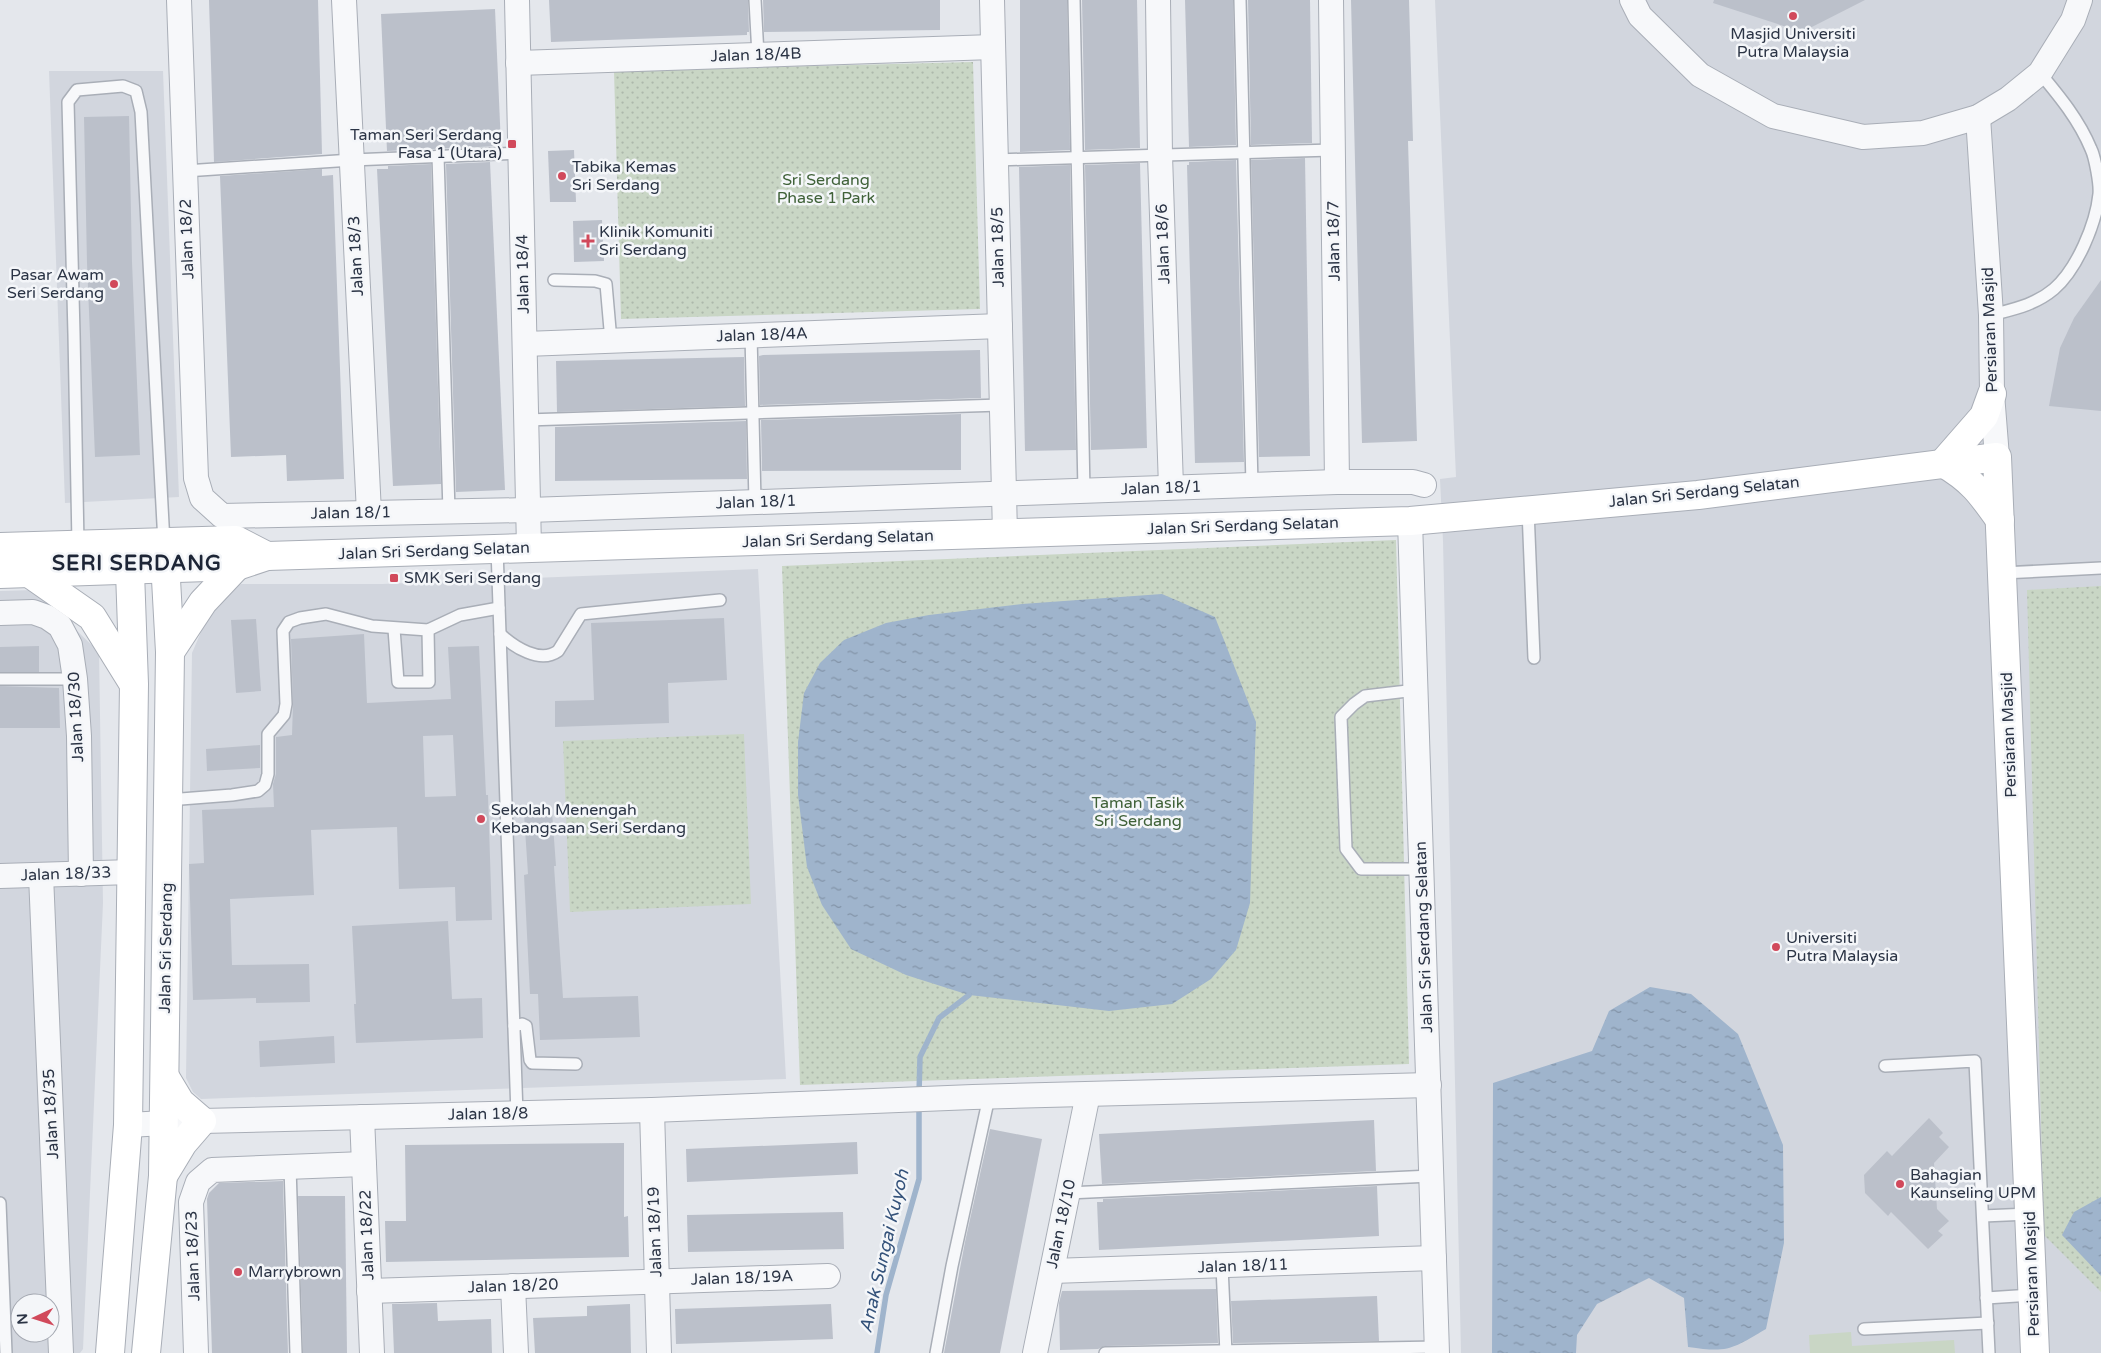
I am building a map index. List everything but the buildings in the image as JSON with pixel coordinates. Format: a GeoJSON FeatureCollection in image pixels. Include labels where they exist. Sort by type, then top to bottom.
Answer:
{"type":"FeatureCollection","features":[{"type":"Feature","properties":{"kind":"street","name":"Jalan 18/2"},"geometry":{"type":"LineString","coordinates":[[178,0],[196,478]]}},
{"type":"Feature","properties":{"kind":"street","name":"Jalan 18/3"},"geometry":{"type":"LineString","coordinates":[[344,0],[369,513]]}},
{"type":"Feature","properties":{"kind":"street","name":"Jalan 18/4"},"geometry":{"type":"LineString","coordinates":[[517,0],[529,548]]}},
{"type":"Feature","properties":{"kind":"street","name":"Jalan 18/5"},"geometry":{"type":"LineString","coordinates":[[992,0],[1004,534]]}},
{"type":"Feature","properties":{"kind":"street","name":"Jalan 18/6"},"geometry":{"type":"LineString","coordinates":[[1158,0],[1160,155],[1171,487]]}},
{"type":"Feature","properties":{"kind":"street","name":"Jalan 18/7"},"geometry":{"type":"LineString","coordinates":[[1331,0],[1337,482]]}},
{"type":"Feature","properties":{"kind":"street"},"geometry":{"type":"LineString","coordinates":[[1632,0],[1640,16],[1700,75],[1773,116],[1863,137],[1923,134],[1978,117],[2008,99],[2040,73],[2073,20],[2080,0]]}},
{"type":"Feature","properties":{"kind":"street","name":"Jalan 18/4B"},"geometry":{"type":"LineString","coordinates":[[518,63],[993,47]]}},
{"type":"Feature","properties":{"kind":"street","name":"Persiaran Masjid"},"geometry":{"type":"LineString","coordinates":[[1978,117],[1991,315],[1992,394],[2000,520],[2035,1353]]}},
{"type":"Feature","properties":{"kind":"street","name":"Jalan 18/4A"},"geometry":{"type":"LineString","coordinates":[[525,344],[1000,326]]}},
{"type":"Feature","properties":{"kind":"street"},"geometry":{"type":"LineString","coordinates":[[1992,394],[1984,416],[1944,463],[1978,488],[2000,520]]}},
{"type":"Feature","properties":{"kind":"street","name":"Jalan Sri Serdang Selatan"},"geometry":{"type":"LineString","coordinates":[[165,556],[237,566],[267,556],[1410,521],[1698,495],[1997,457]]}},
{"type":"Feature","properties":{"kind":"street","name":"Jalan 18/1"},"geometry":{"type":"LineString","coordinates":[[196,478],[202,498],[222,516],[529,510],[1337,482],[1413,482],[1424,485]]}},
{"type":"Feature","properties":{"kind":"street","name":"Jalan Sri Serdang Selatan"},"geometry":{"type":"LineString","coordinates":[[1410,521],[1437,1350]]}},
{"type":"Feature","properties":{"kind":"street","name":"Jalan Sri Serdang Selatan"},"geometry":{"type":"LineString","coordinates":[[165,556],[236,540],[267,556]]}},
{"type":"Feature","properties":{"kind":"street"},"geometry":{"type":"LineString","coordinates":[[0,547],[78,546],[130,557]]}},
{"type":"Feature","properties":{"kind":"street"},"geometry":{"type":"LineString","coordinates":[[0,574],[29,573],[130,557],[165,556]]}},
{"type":"Feature","properties":{"kind":"street","name":"Jalan Sri Serdang"},"geometry":{"type":"LineString","coordinates":[[146,1353],[163,1176],[170,652],[165,556]]}},
{"type":"Feature","properties":{"kind":"street"},"geometry":{"type":"LineString","coordinates":[[110,1353],[128,1125],[134,684],[130,557]]}},
{"type":"Feature","properties":{"kind":"street"},"geometry":{"type":"LineString","coordinates":[[170,652],[204,602],[237,566]]}},
{"type":"Feature","properties":{"kind":"street"},"geometry":{"type":"LineString","coordinates":[[29,573],[92,617],[134,684]]}},
{"type":"Feature","properties":{"kind":"street","name":"Jalan 18/30"},"geometry":{"type":"LineString","coordinates":[[0,613],[33,612],[47,617],[60,626],[70,645],[75,679],[79,736],[81,874]]}},
{"type":"Feature","properties":{"kind":"street","name":"Jalan 18/33"},"geometry":{"type":"LineString","coordinates":[[0,876],[132,872]]}},
{"type":"Feature","properties":{"kind":"street","name":"Jalan 18/35"},"geometry":{"type":"LineString","coordinates":[[41,875],[61,1353]]}},
{"type":"Feature","properties":{"kind":"street"},"geometry":{"type":"LineString","coordinates":[[163,1176],[183,1143],[202,1121],[180,1102],[164,1077]]}},
{"type":"Feature","properties":{"kind":"street","name":"Jalan 18/8"},"geometry":{"type":"LineString","coordinates":[[128,1125],[164,1122],[517,1114],[989,1097],[1428,1085]]}},
{"type":"Feature","properties":{"kind":"street","name":"Jalan 18/10"},"geometry":{"type":"LineString","coordinates":[[1035,1353],[1088,1094]]}},
{"type":"Feature","properties":{"kind":"street","name":"Jalan 18/19"},"geometry":{"type":"LineString","coordinates":[[652,1110],[659,1353]]}},
{"type":"Feature","properties":{"kind":"street","name":"Jalan 18/22"},"geometry":{"type":"LineString","coordinates":[[362,1117],[372,1353]]}},
{"type":"Feature","properties":{"kind":"street","name":"Jalan 18/23"},"geometry":{"type":"LineString","coordinates":[[196,1353],[190,1202],[198,1182],[212,1170],[364,1164]]}},
{"type":"Feature","properties":{"kind":"street","name":"Jalan 18/11"},"geometry":{"type":"LineString","coordinates":[[1052,1271],[1222,1267],[1434,1258]]}},
{"type":"Feature","properties":{"kind":"street","name":"Jalan 18/19A"},"geometry":{"type":"LineString","coordinates":[[656,1281],[828,1276]]}},
{"type":"Feature","properties":{"kind":"street","name":"Jalan 18/20"},"geometry":{"type":"LineString","coordinates":[[369,1291],[656,1281]]}},
{"type":"Feature","properties":{"kind":"street"},"geometry":{"type":"LineString","coordinates":[[513,1286],[516,1353]]}},
{"type":"Feature","properties":{"kind":"lane"},"geometry":{"type":"LineString","coordinates":[[755,0],[758,55]]}},
{"type":"Feature","properties":{"kind":"lane"},"geometry":{"type":"LineString","coordinates":[[1074,0],[1084,491]]}},
{"type":"Feature","properties":{"kind":"lane"},"geometry":{"type":"LineString","coordinates":[[1240,0],[1252,485]]}},
{"type":"Feature","properties":{"kind":"lane"},"geometry":{"type":"LineString","coordinates":[[1991,315],[2028,306],[2054,289],[2075,262],[2091,228],[2100,192],[2092,150],[2073,113],[2040,73]]}},
{"type":"Feature","properties":{"kind":"lane"},"geometry":{"type":"LineString","coordinates":[[78,546],[68,102],[77,90],[123,86],[136,91],[141,112],[165,556]]}},
{"type":"Feature","properties":{"kind":"lane"},"geometry":{"type":"LineString","coordinates":[[996,160],[1333,150]]}},
{"type":"Feature","properties":{"kind":"lane"},"geometry":{"type":"LineString","coordinates":[[185,170],[520,152]]}},
{"type":"Feature","properties":{"kind":"lane"},"geometry":{"type":"LineString","coordinates":[[438,156],[449,512]]}},
{"type":"Feature","properties":{"kind":"lane"},"geometry":{"type":"LineString","coordinates":[[554,280],[595,281],[606,284],[611,341]]}},
{"type":"Feature","properties":{"kind":"lane"},"geometry":{"type":"LineString","coordinates":[[751,336],[755,502]]}},
{"type":"Feature","properties":{"kind":"lane"},"geometry":{"type":"LineString","coordinates":[[526,420],[1001,405]]}},
{"type":"Feature","properties":{"kind":"lane"},"geometry":{"type":"LineString","coordinates":[[1528,510],[1534,658]]}},
{"type":"Feature","properties":{"kind":"lane"},"geometry":{"type":"LineString","coordinates":[[497,549],[517,1114]]}},
{"type":"Feature","properties":{"kind":"lane"},"geometry":{"type":"LineString","coordinates":[[2002,573],[2101,568]]}},
{"type":"Feature","properties":{"kind":"lane"},"geometry":{"type":"LineString","coordinates":[[500,634],[511,645],[545,657],[558,651],[581,614],[720,600]]}},
{"type":"Feature","properties":{"kind":"lane"},"geometry":{"type":"LineString","coordinates":[[168,800],[258,791],[265,785],[269,757],[268,734],[284,715],[286,704],[283,631],[289,622],[300,618],[326,614],[394,629],[428,630],[460,615],[499,608]]}},
{"type":"Feature","properties":{"kind":"lane"},"geometry":{"type":"LineString","coordinates":[[394,629],[398,682],[429,682],[428,630]]}},
{"type":"Feature","properties":{"kind":"lane"},"geometry":{"type":"LineString","coordinates":[[0,679],[75,679]]}},
{"type":"Feature","properties":{"kind":"lane"},"geometry":{"type":"LineString","coordinates":[[1416,690],[1365,696],[1341,716],[1346,850],[1362,869],[1422,869]]}},
{"type":"Feature","properties":{"kind":"lane"},"geometry":{"type":"LineString","coordinates":[[514,1026],[522,1024],[526,1026],[532,1063],[576,1064]]}},
{"type":"Feature","properties":{"kind":"lane"},"geometry":{"type":"LineString","coordinates":[[1885,1066],[1975,1061],[1989,1353]]}},
{"type":"Feature","properties":{"kind":"lane"},"geometry":{"type":"LineString","coordinates":[[936,1353],[989,1097]]}},
{"type":"Feature","properties":{"kind":"lane"},"geometry":{"type":"LineString","coordinates":[[290,1167],[296,1353]]}},
{"type":"Feature","properties":{"kind":"lane"},"geometry":{"type":"LineString","coordinates":[[1068,1193],[1431,1176]]}},
{"type":"Feature","properties":{"kind":"lane"},"geometry":{"type":"LineString","coordinates":[[0,1203],[6,1353]]}},
{"type":"Feature","properties":{"kind":"lane"},"geometry":{"type":"LineString","coordinates":[[1983,1216],[2029,1214]]}},
{"type":"Feature","properties":{"kind":"lane"},"geometry":{"type":"LineString","coordinates":[[1222,1267],[1226,1352]]}},
{"type":"Feature","properties":{"kind":"lane"},"geometry":{"type":"LineString","coordinates":[[1986,1298],[2033,1295]]}},
{"type":"Feature","properties":{"kind":"lane"},"geometry":{"type":"LineString","coordinates":[[1864,1329],[1988,1323]]}},
{"type":"Feature","properties":{"kind":"lane"},"geometry":{"type":"LineString","coordinates":[[1105,1353],[1437,1350]]}},
{"type":"Feature","properties":{"kind":"shaded area","name":"Universiti Putra Malaysia"},"geometry":{"type":"Polygon","coordinates":[[[1435,0],[2101,0],[2101,1353],[1461,1353],[1443,541],[1440,479],[1456,477],[1435,0]]]}},
{"type":"Feature","properties":{"kind":"shaded area","name":"Pasar Awam Seri Serdang"},"geometry":{"type":"Polygon","coordinates":[[[49,71],[163,71],[179,497],[65,503],[49,71]]]}},
{"type":"Feature","properties":{"kind":"shaded area","name":"Sekolah Menengah Kebangsaan Seri Serdang"},"geometry":{"type":"Polygon","coordinates":[[[758,569],[786,1079],[201,1099],[193,1092],[186,1078],[192,653],[207,618],[225,594],[241,584],[382,584],[758,569]]]}},
{"type":"Feature","properties":{"kind":"shaded area"},"geometry":{"type":"Polygon","coordinates":[[[34,590],[99,652],[103,903],[83,1349],[80,1353],[0,1353],[0,591],[34,590]]]}},
{"type":"Feature","properties":{"kind":"green space","name":"Sri Serdang Phase 1 Park"},"geometry":{"type":"Polygon","coordinates":[[[973,62],[980,309],[621,319],[614,71],[973,62]]]}},
{"type":"Feature","properties":{"kind":"green space","name":"Taman Tasik Sri Serdang"},"geometry":{"type":"Polygon","coordinates":[[[1396,540],[1409,1064],[800,1085],[782,566],[1396,540]]]}},
{"type":"Feature","properties":{"kind":"green space"},"geometry":{"type":"Polygon","coordinates":[[[2101,586],[2101,1292],[2044,1235],[2027,590],[2101,586]]]}},
{"type":"Feature","properties":{"kind":"green space"},"geometry":{"type":"Polygon","coordinates":[[[744,734],[751,904],[570,912],[563,741],[744,734]]]}},
{"type":"Feature","properties":{"kind":"green space"},"geometry":{"type":"Polygon","coordinates":[[[1851,1332],[1852,1346],[1954,1340],[1955,1353],[1810,1353],[1809,1335],[1851,1332]]]}},
{"type":"Feature","properties":{"kind":"water"},"geometry":{"type":"Polygon","coordinates":[[[1162,594],[1215,617],[1256,722],[1250,903],[1236,950],[1211,979],[1172,1004],[1109,1011],[969,995],[906,975],[851,949],[822,905],[807,867],[798,795],[798,742],[804,693],[820,663],[844,640],[886,623],[929,615],[1022,604],[1162,594]]]}},
{"type":"Feature","properties":{"kind":"water"},"geometry":{"type":"Polygon","coordinates":[[[1650,987],[1691,994],[1738,1034],[1783,1145],[1784,1243],[1766,1329],[1730,1348],[1713,1350],[1688,1347],[1684,1298],[1649,1278],[1597,1304],[1577,1335],[1576,1353],[1492,1353],[1493,1083],[1592,1051],[1609,1011],[1650,987]]]}},
{"type":"Feature","properties":{"kind":"water"},"geometry":{"type":"Polygon","coordinates":[[[2101,1197],[2101,1276],[2062,1235],[2074,1212],[2101,1197]]]}},
{"type":"Feature","properties":{"kind":"waterway","name":"Anak Sungai Kuyoh"},"geometry":{"type":"LineString","coordinates":[[919,1094],[920,1057],[939,1018],[969,995]]}},
{"type":"Feature","properties":{"kind":"waterway","name":"Anak Sungai Kuyoh"},"geometry":{"type":"LineString","coordinates":[[877,1353],[886,1295],[919,1179],[919,1105]]}},
{"type":"Feature","properties":{"kind":"place","name":"Masjid Universiti Putra Malaysia"},"geometry":{"type":"Point","coordinates":[1793,16]}},
{"type":"Feature","properties":{"kind":"place","name":"Taman Seri Serdang Fasa 1 (Utara)"},"geometry":{"type":"Point","coordinates":[512,144]}},
{"type":"Feature","properties":{"kind":"place","name":"Tabika Kemas Sri Serdang"},"geometry":{"type":"Point","coordinates":[562,176]}},
{"type":"Feature","properties":{"kind":"place","name":"Klinik Komuniti Sri Serdang"},"geometry":{"type":"Point","coordinates":[588,241]}},
{"type":"Feature","properties":{"kind":"place","name":"Pasar Awam Seri Serdang"},"geometry":{"type":"Point","coordinates":[114,284]}},
{"type":"Feature","properties":{"kind":"place","name":"SMK Seri Serdang"},"geometry":{"type":"Point","coordinates":[394,578]}},
{"type":"Feature","properties":{"kind":"place","name":"Sekolah Menengah Kebangsaan Seri Serdang"},"geometry":{"type":"Point","coordinates":[481,819]}},
{"type":"Feature","properties":{"kind":"place","name":"Universiti Putra Malaysia"},"geometry":{"type":"Point","coordinates":[1776,947]}},
{"type":"Feature","properties":{"kind":"place","name":"Bahagian Kaunseling UPM"},"geometry":{"type":"Point","coordinates":[1900,1184]}},
{"type":"Feature","properties":{"kind":"place","name":"Marrybrown"},"geometry":{"type":"Point","coordinates":[238,1272]}},
{"type":"Feature","properties":{"kind":"district","name":"SERI SERDANG"},"geometry":{"type":"Point","coordinates":[137,563]}}]}
